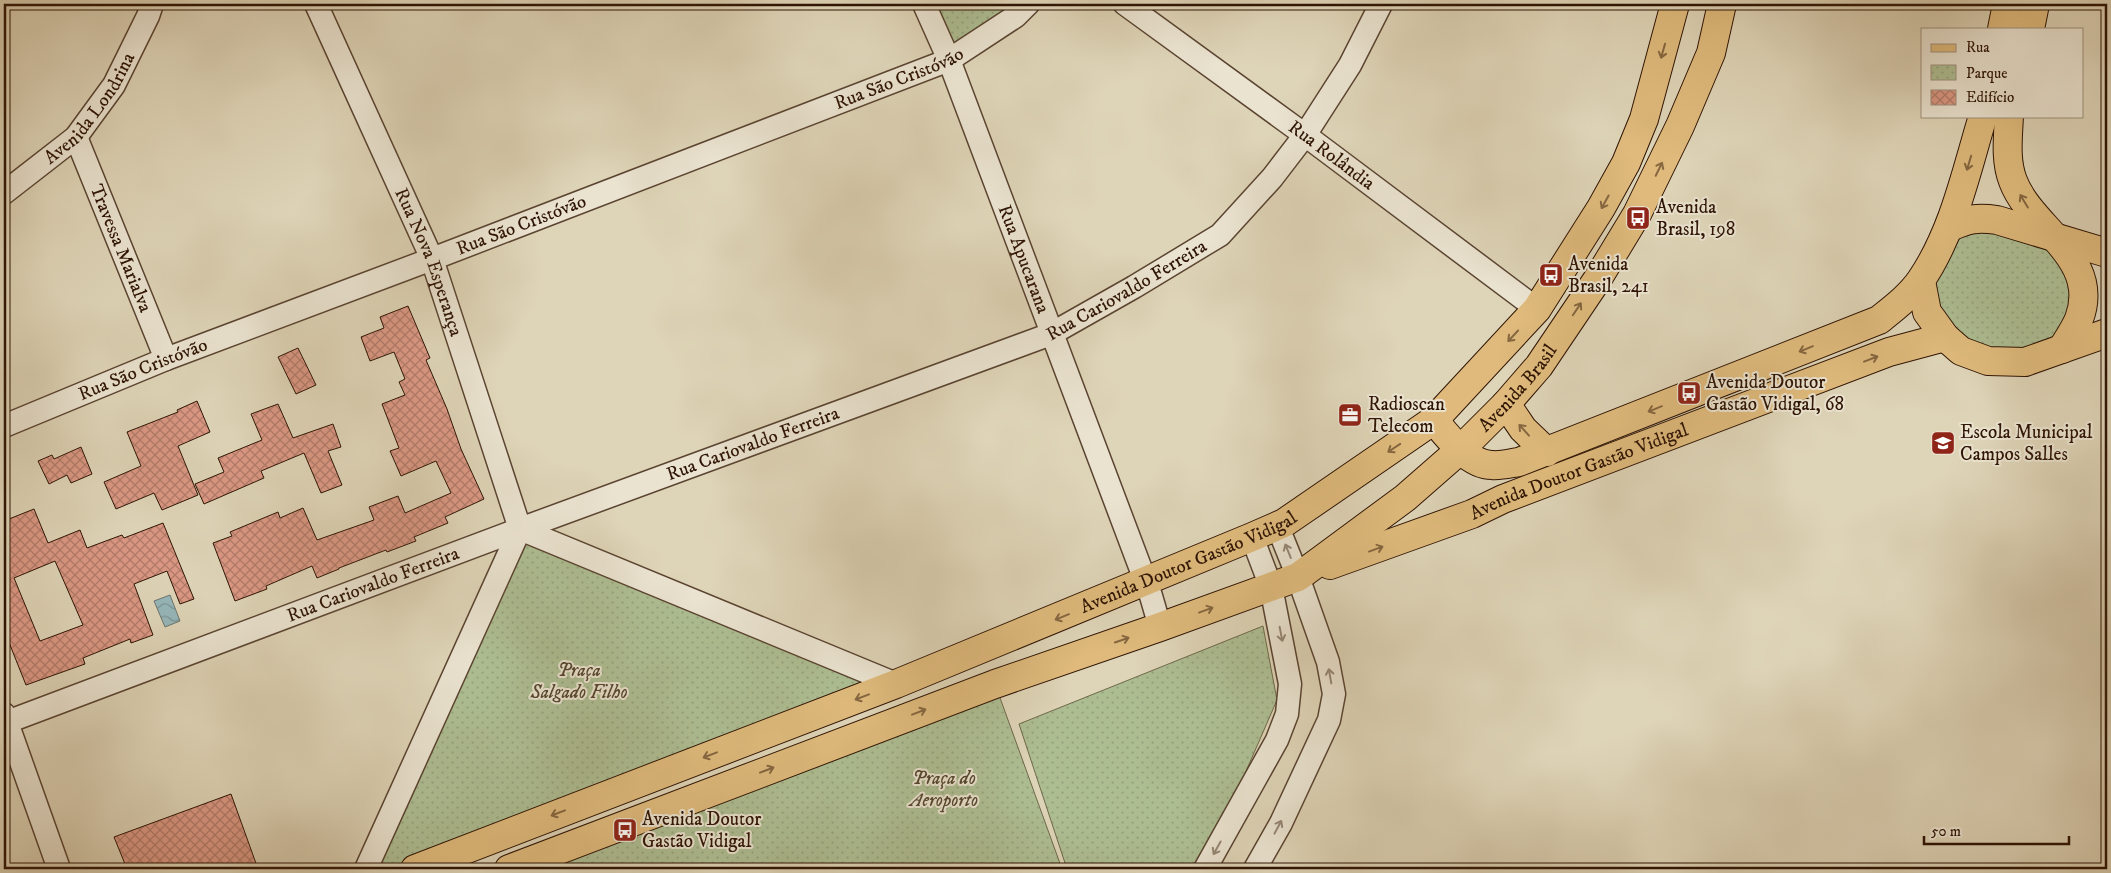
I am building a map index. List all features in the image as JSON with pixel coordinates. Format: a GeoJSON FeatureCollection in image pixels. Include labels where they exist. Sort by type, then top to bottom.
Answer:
{"type":"FeatureCollection","features":[{"type":"Feature","properties":{"kind":"main road","name":"Avenida Brasil"},"geometry":{"type":"LineString","coordinates":[[1434,420],[1538,309],[1601,208],[1626,163],[1644,118],[1675,4]]}},
{"type":"Feature","properties":{"kind":"main road","name":"Avenida Brasil"},"geometry":{"type":"LineString","coordinates":[[1160,627],[1298,577],[1405,498],[1462,449],[1506,404],[1538,366],[1597,280],[1637,214],[1680,126],[1711,54],[1722,4]]}},
{"type":"Feature","properties":{"kind":"main road"},"geometry":{"type":"LineString","coordinates":[[2002,28],[2007,4]]}},
{"type":"Feature","properties":{"kind":"main road"},"geometry":{"type":"LineString","coordinates":[[2030,28],[2035,4]]}},
{"type":"Feature","properties":{"kind":"main road"},"geometry":{"type":"LineString","coordinates":[[1982,118],[1950,227],[1921,281],[1927,312],[1945,337],[1961,351],[1988,361],[2025,362],[2107,333]]}},
{"type":"Feature","properties":{"kind":"main road"},"geometry":{"type":"LineString","coordinates":[[2009,118],[2007,145],[2012,180],[2027,207],[2056,237],[2077,266],[2084,291],[2080,318],[2062,349]]}},
{"type":"Feature","properties":{"kind":"main road"},"geometry":{"type":"LineString","coordinates":[[1950,227],[1968,219],[1981,217],[1998,220],[2107,253]]}},
{"type":"Feature","properties":{"kind":"main road","name":"Avenida Doutor Gastão Vidigal"},"geometry":{"type":"LineString","coordinates":[[415,869],[896,684],[1145,583],[1252,537],[1277,525],[1434,420],[1462,449],[1478,462],[1492,466],[1520,462],[1879,320],[1902,302],[1921,281]]}},
{"type":"Feature","properties":{"kind":"main road","name":"Avenida Doutor Gastão Vidigal"},"geometry":{"type":"LineString","coordinates":[[1298,577],[1472,514],[1503,499],[1889,352],[1945,337]]}},
{"type":"Feature","properties":{"kind":"main road"},"geometry":{"type":"LineString","coordinates":[[1506,404],[1523,430],[1547,452]]}},
{"type":"Feature","properties":{"kind":"main road"},"geometry":{"type":"LineString","coordinates":[[1492,466],[1503,499]]}},
{"type":"Feature","properties":{"kind":"main road"},"geometry":{"type":"LineString","coordinates":[[510,869],[994,684],[1160,627]]}},
{"type":"Feature","properties":{"kind":"street","name":"Avenida Londrina"},"geometry":{"type":"LineString","coordinates":[[4,193],[76,137],[114,85],[152,4]]}},
{"type":"Feature","properties":{"kind":"street","name":"Rua Nova Esperança"},"geometry":{"type":"LineString","coordinates":[[316,4],[432,260],[520,529]]}},
{"type":"Feature","properties":{"kind":"street","name":"Rua Apucarana"},"geometry":{"type":"LineString","coordinates":[[924,4],[949,60],[1160,627]]}},
{"type":"Feature","properties":{"kind":"street","name":"Rua São Cristóvão"},"geometry":{"type":"LineString","coordinates":[[4,426],[166,359],[432,260],[949,60],[1016,16],[1028,4]]}},
{"type":"Feature","properties":{"kind":"street","name":"Rua Rolândia"},"geometry":{"type":"LineString","coordinates":[[1125,4],[1305,135],[1538,309]]}},
{"type":"Feature","properties":{"kind":"street","name":"Rua Cariovaldo Ferreira"},"geometry":{"type":"LineString","coordinates":[[5,718],[1051,334],[1134,287],[1220,234],[1272,178],[1305,135],[1350,65],[1382,4]]}},
{"type":"Feature","properties":{"kind":"street","name":"Travessa Marialva"},"geometry":{"type":"LineString","coordinates":[[76,137],[166,359]]}},
{"type":"Feature","properties":{"kind":"street"},"geometry":{"type":"LineString","coordinates":[[1255,869],[1281,823],[1329,720],[1334,694],[1328,662],[1298,577],[1277,525]]}},
{"type":"Feature","properties":{"kind":"street"},"geometry":{"type":"LineString","coordinates":[[366,869],[520,529],[896,684]]}},
{"type":"Feature","properties":{"kind":"street"},"geometry":{"type":"LineString","coordinates":[[1205,869],[1277,740],[1287,714],[1290,684],[1272,586],[1252,537]]}},
{"type":"Feature","properties":{"kind":"street"},"geometry":{"type":"LineString","coordinates":[[5,718],[59,869]]}},
{"type":"Feature","properties":{"kind":"green space"},"geometry":{"type":"Polygon","coordinates":[[[926,4],[1028,4],[951,59],[926,4]]]}},
{"type":"Feature","properties":{"kind":"green space"},"geometry":{"type":"Polygon","coordinates":[[[1997,220],[2077,266],[2062,349],[1988,361],[1927,312],[1950,227],[1997,220]]]}},
{"type":"Feature","properties":{"kind":"green space","name":"Praça Salgado Filho"},"geometry":{"type":"Polygon","coordinates":[[[520,529],[896,684],[417,869],[366,869],[520,529]]]}},
{"type":"Feature","properties":{"kind":"green space"},"geometry":{"type":"Polygon","coordinates":[[[1263,626],[1277,700],[1237,792],[1194,869],[1067,869],[1019,724],[1263,626]]]}},
{"type":"Feature","properties":{"kind":"green space","name":"Praça do Aeroporto"},"geometry":{"type":"Polygon","coordinates":[[[995,684],[1062,869],[547,869],[995,684]]]}},
{"type":"Feature","properties":{"kind":"water"},"geometry":{"type":"Polygon","coordinates":[[[170,595],[180,621],[165,627],[154,601],[170,595]]]}},
{"type":"Feature","properties":{"kind":"building"},"geometry":{"type":"Polygon","coordinates":[[[408,306],[430,358],[426,360],[447,409],[461,449],[484,499],[445,517],[448,523],[414,537],[416,541],[387,552],[386,550],[317,578],[312,566],[266,586],[267,589],[235,601],[213,543],[232,536],[230,532],[278,512],[280,518],[303,508],[317,540],[374,520],[369,507],[398,496],[405,513],[451,493],[436,461],[401,476],[390,451],[399,448],[382,404],[405,395],[399,382],[405,379],[394,352],[370,361],[361,337],[384,328],[380,317],[408,306]]]}},
{"type":"Feature","properties":{"kind":"building"},"geometry":{"type":"Polygon","coordinates":[[[298,348],[316,385],[296,394],[278,357],[298,348]]]}},
{"type":"Feature","properties":{"kind":"building"},"geometry":{"type":"Polygon","coordinates":[[[197,401],[210,432],[178,446],[198,495],[162,510],[154,493],[116,509],[104,482],[141,466],[127,432],[178,412],[177,410],[197,401]]]}},
{"type":"Feature","properties":{"kind":"building"},"geometry":{"type":"Polygon","coordinates":[[[278,404],[293,438],[333,424],[341,447],[328,451],[342,485],[321,493],[304,453],[261,471],[264,478],[204,504],[195,484],[224,472],[218,458],[262,440],[251,414],[278,404]]]}},
{"type":"Feature","properties":{"kind":"building"},"geometry":{"type":"Polygon","coordinates":[[[81,447],[92,474],[71,483],[67,475],[49,484],[38,461],[52,455],[54,459],[81,447]]]}},
{"type":"Feature","properties":{"kind":"building"},"geometry":{"type":"Polygon","coordinates":[[[34,509],[48,543],[80,530],[87,548],[122,535],[124,538],[163,523],[194,599],[180,604],[167,571],[134,584],[153,635],[131,643],[130,639],[83,658],[85,664],[26,685],[4,630],[4,521],[34,509]],[[55,561],[14,578],[40,641],[83,625],[55,561]]]}},
{"type":"Feature","properties":{"kind":"building"},"geometry":{"type":"Polygon","coordinates":[[[231,794],[258,869],[127,869],[114,837],[231,794]]]}},
{"type":"Feature","properties":{"kind":"place","name":"Avenida Brasil, 198"},"geometry":{"type":"Point","coordinates":[1638,218]}},
{"type":"Feature","properties":{"kind":"place","name":"Avenida Brasil, 241"},"geometry":{"type":"Point","coordinates":[1551,275]}},
{"type":"Feature","properties":{"kind":"place","name":"Avenida Doutor Gastão Vidigal, 68"},"geometry":{"type":"Point","coordinates":[1689,393]}},
{"type":"Feature","properties":{"kind":"place","name":"Radioscan Telecom"},"geometry":{"type":"Point","coordinates":[1350,415]}},
{"type":"Feature","properties":{"kind":"place","name":"Escola Municipal Campos Salles"},"geometry":{"type":"Point","coordinates":[1943,443]}},
{"type":"Feature","properties":{"kind":"place","name":"Avenida Doutor Gastão Vidigal"},"geometry":{"type":"Point","coordinates":[625,830]}}]}
